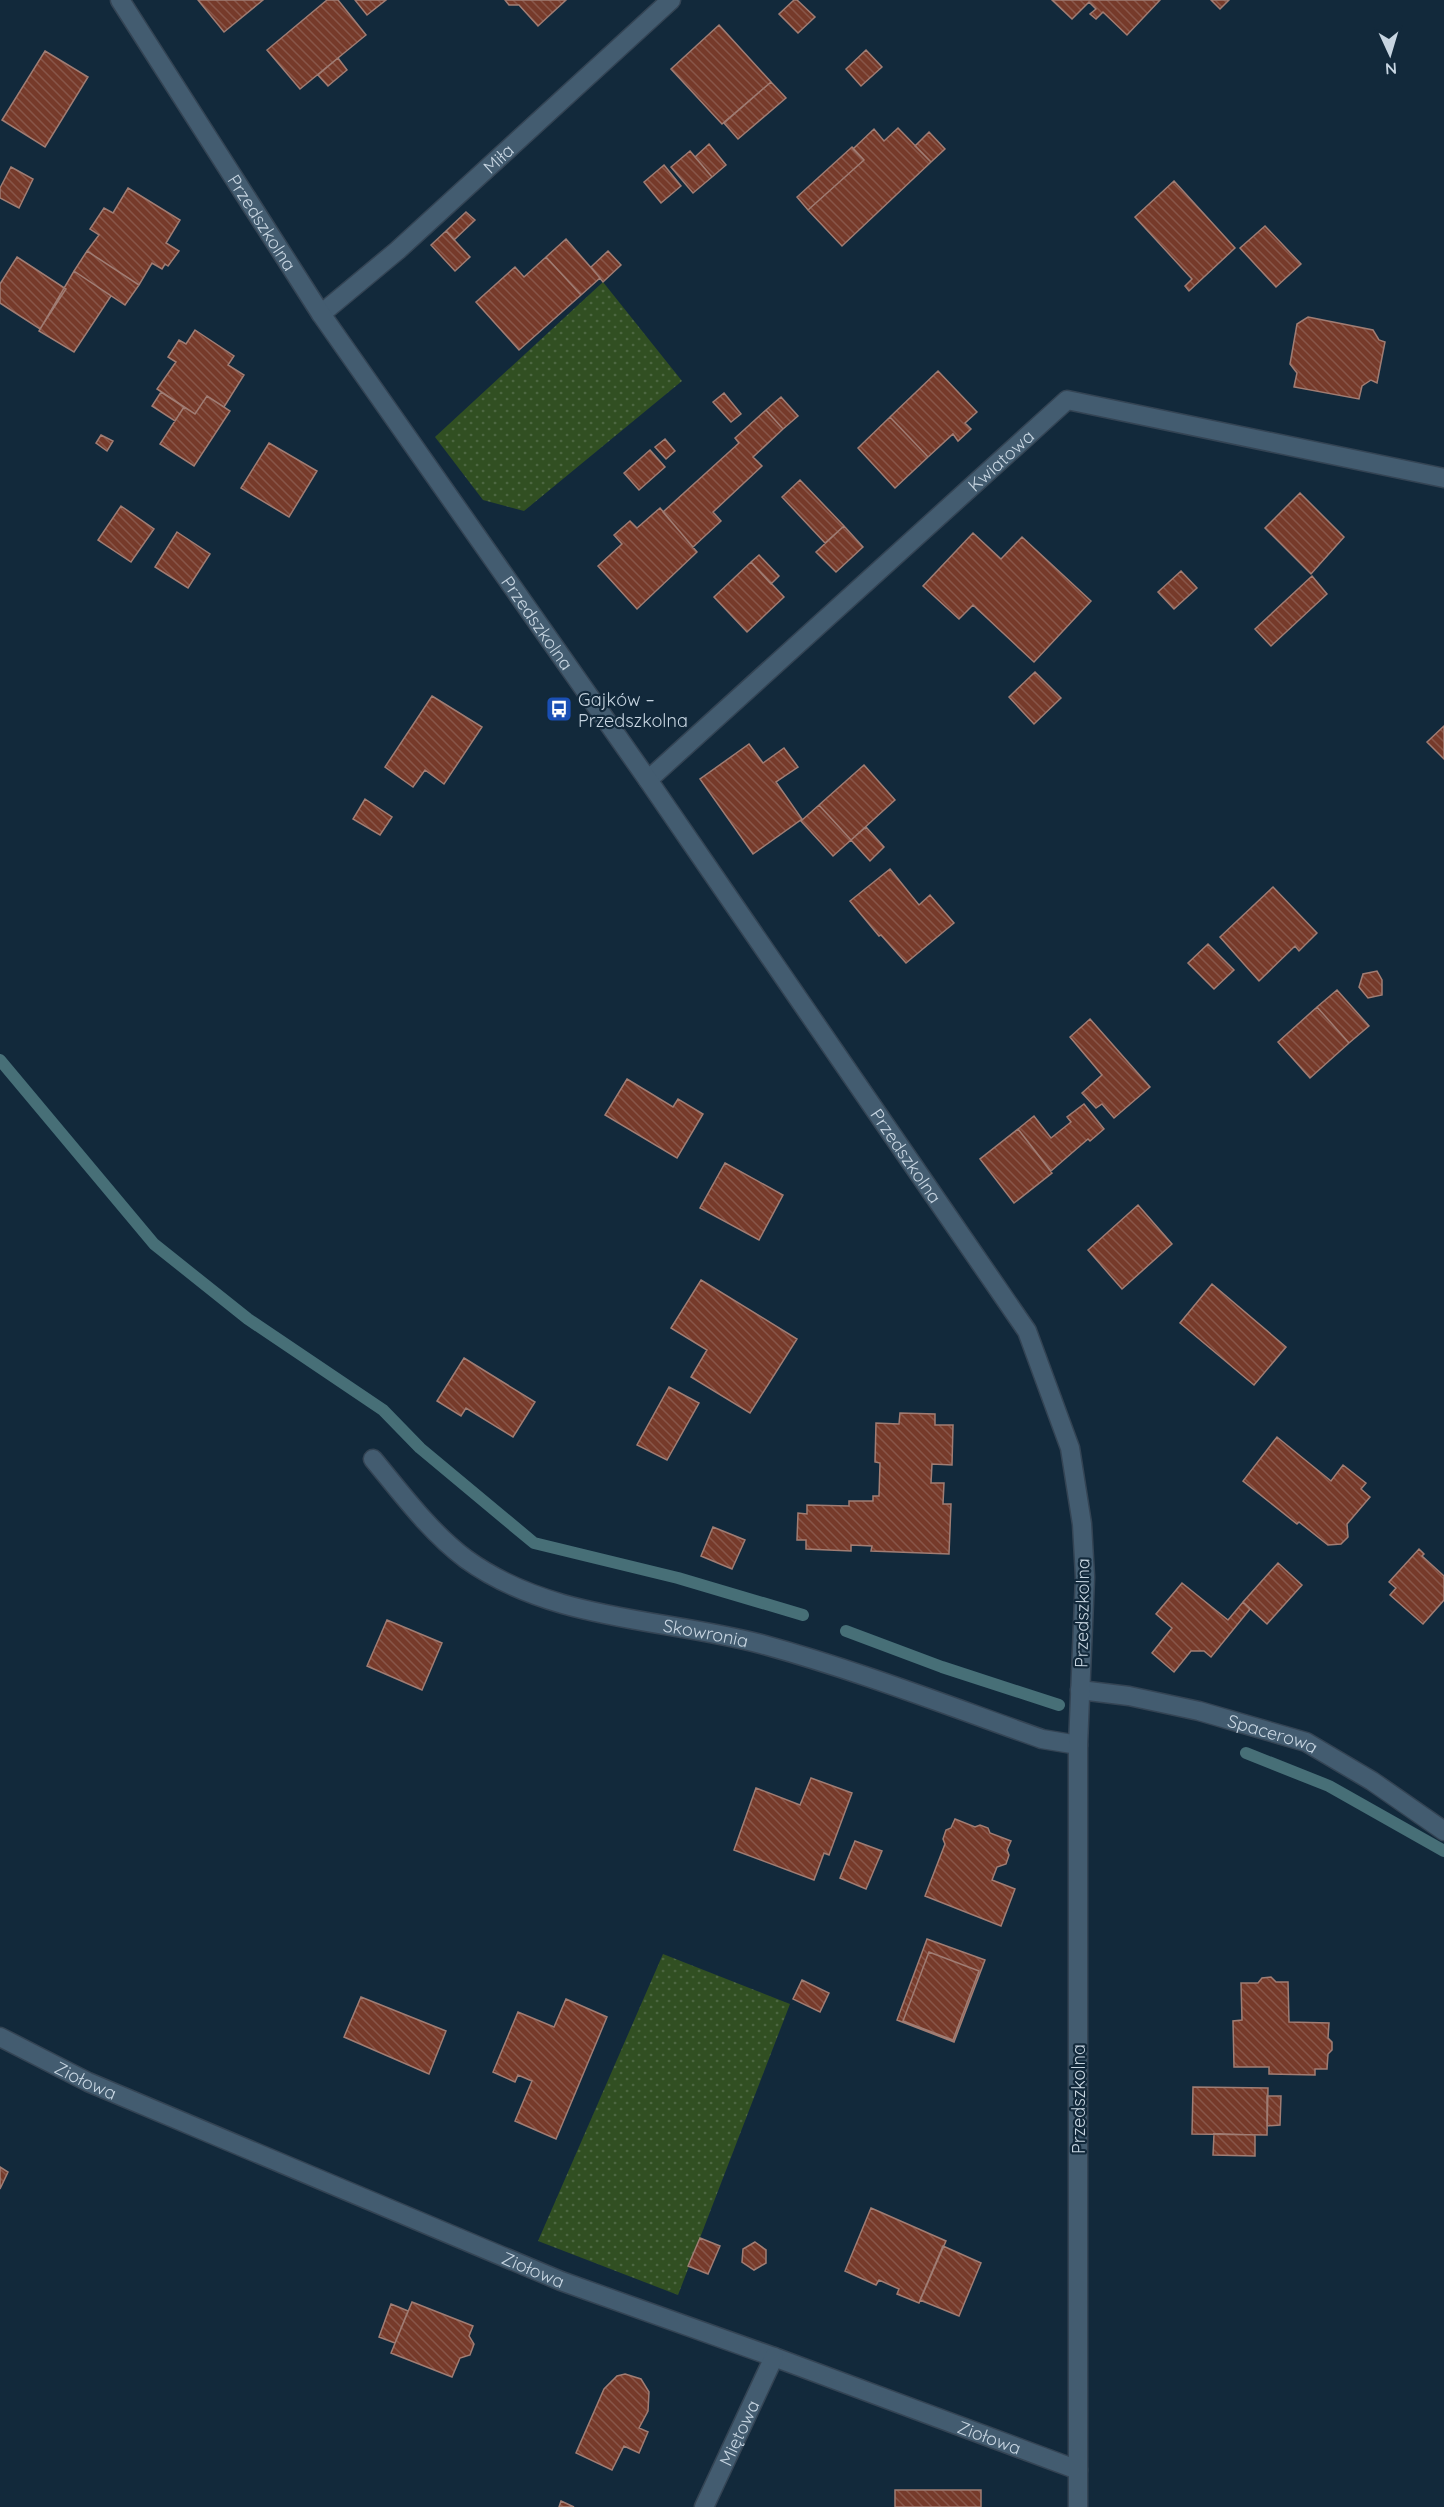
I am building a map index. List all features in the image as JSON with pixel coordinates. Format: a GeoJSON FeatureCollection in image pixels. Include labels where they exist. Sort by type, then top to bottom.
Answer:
{"type":"FeatureCollection","features":[{"type":"Feature","properties":{"kind":"street","name":"Przedszkolna"},"geometry":{"type":"LineString","coordinates":[[120,0],[321,314],[648,780],[1027,1331],[1070,1448],[1082,1524],[1084,1577],[1078,1745],[1078,2507]]}},
{"type":"Feature","properties":{"kind":"street","name":"Miła"},"geometry":{"type":"LineString","coordinates":[[321,314],[398,250],[671,0]]}},
{"type":"Feature","properties":{"kind":"street","name":"Kwiatowa"},"geometry":{"type":"LineString","coordinates":[[648,780],[1067,400],[1444,478]]}},
{"type":"Feature","properties":{"kind":"street","name":"Skowronia"},"geometry":{"type":"LineString","coordinates":[[374,1459],[418,1514],[466,1559],[513,1586],[558,1603],[640,1621],[741,1639],[806,1657],[1042,1739],[1078,1745]]}},
{"type":"Feature","properties":{"kind":"street","name":"Spacerowa"},"geometry":{"type":"LineString","coordinates":[[1080,1690],[1129,1696],[1187,1709],[1306,1742],[1372,1781],[1444,1831]]}},
{"type":"Feature","properties":{"kind":"street","name":"Ziołowa"},"geometry":{"type":"LineString","coordinates":[[0,2037],[88,2082],[561,2281],[1078,2470]]}},
{"type":"Feature","properties":{"kind":"street","name":"Miętowa"},"geometry":{"type":"LineString","coordinates":[[704,2507],[774,2357]]}},
{"type":"Feature","properties":{"kind":"green space"},"geometry":{"type":"Polygon","coordinates":[[[603,282],[682,381],[524,511],[483,500],[435,437],[603,282]]]}},
{"type":"Feature","properties":{"kind":"green space"},"geometry":{"type":"Polygon","coordinates":[[[663,1954],[790,2004],[678,2295],[538,2241],[663,1954]]]}},
{"type":"Feature","properties":{"kind":"building"},"geometry":{"type":"Polygon","coordinates":[[[198,0],[263,0],[224,32],[198,0]]]}},
{"type":"Feature","properties":{"kind":"building"},"geometry":{"type":"Polygon","coordinates":[[[327,0],[338,0],[366,35],[300,89],[267,50],[327,0]]]}},
{"type":"Feature","properties":{"kind":"building"},"geometry":{"type":"Polygon","coordinates":[[[355,0],[386,0],[367,15],[355,0]]]}},
{"type":"Feature","properties":{"kind":"building"},"geometry":{"type":"Polygon","coordinates":[[[505,0],[566,0],[538,26],[519,5],[509,5],[505,0]]]}},
{"type":"Feature","properties":{"kind":"building"},"geometry":{"type":"Polygon","coordinates":[[[794,0],[797,0],[815,17],[798,33],[779,14],[794,0]]]}},
{"type":"Feature","properties":{"kind":"building"},"geometry":{"type":"Polygon","coordinates":[[[1052,0],[1160,0],[1127,35],[1103,12],[1096,19],[1090,14],[1096,9],[1089,2],[1072,19],[1052,0]]]}},
{"type":"Feature","properties":{"kind":"building"},"geometry":{"type":"Polygon","coordinates":[[[1211,0],[1229,0],[1220,9],[1211,0]]]}},
{"type":"Feature","properties":{"kind":"building"},"geometry":{"type":"Polygon","coordinates":[[[719,25],[771,82],[722,124],[671,69],[719,25]]]}},
{"type":"Feature","properties":{"kind":"building"},"geometry":{"type":"Polygon","coordinates":[[[866,50],[882,67],[861,86],[846,69],[866,50]]]}},
{"type":"Feature","properties":{"kind":"building"},"geometry":{"type":"Polygon","coordinates":[[[45,51],[88,77],[45,147],[2,120],[45,51]]]}},
{"type":"Feature","properties":{"kind":"building"},"geometry":{"type":"Polygon","coordinates":[[[338,58],[347,70],[328,86],[318,75],[338,58]]]}},
{"type":"Feature","properties":{"kind":"building"},"geometry":{"type":"Polygon","coordinates":[[[771,82],[786,98],[738,139],[724,123],[771,82]]]}},
{"type":"Feature","properties":{"kind":"building"},"geometry":{"type":"Polygon","coordinates":[[[898,128],[931,162],[842,246],[808,210],[864,160],[853,149],[874,129],[884,141],[898,128]]]}},
{"type":"Feature","properties":{"kind":"building"},"geometry":{"type":"Polygon","coordinates":[[[929,132],[945,149],[931,162],[915,146],[929,132]]]}},
{"type":"Feature","properties":{"kind":"building"},"geometry":{"type":"Polygon","coordinates":[[[709,144],[726,165],[712,177],[695,157],[709,144]]]}},
{"type":"Feature","properties":{"kind":"building"},"geometry":{"type":"Polygon","coordinates":[[[852,147],[864,160],[808,210],[797,197],[852,147]]]}},
{"type":"Feature","properties":{"kind":"building"},"geometry":{"type":"Polygon","coordinates":[[[690,151],[712,177],[693,193],[671,167],[690,151]]]}},
{"type":"Feature","properties":{"kind":"building"},"geometry":{"type":"Polygon","coordinates":[[[664,165],[681,186],[661,203],[644,182],[664,165]]]}},
{"type":"Feature","properties":{"kind":"building"},"geometry":{"type":"Polygon","coordinates":[[[11,167],[33,179],[19,208],[0,198],[0,188],[11,167]]]}},
{"type":"Feature","properties":{"kind":"building"},"geometry":{"type":"Polygon","coordinates":[[[1174,181],[1235,248],[1189,291],[1185,286],[1192,279],[1135,217],[1174,181]]]}},
{"type":"Feature","properties":{"kind":"building"},"geometry":{"type":"Polygon","coordinates":[[[128,188],[180,220],[166,243],[179,251],[168,266],[165,264],[162,269],[152,263],[139,285],[87,251],[99,235],[90,229],[104,208],[113,213],[128,188]]]}},
{"type":"Feature","properties":{"kind":"building"},"geometry":{"type":"Polygon","coordinates":[[[466,212],[475,220],[454,240],[446,231],[466,212]]]}},
{"type":"Feature","properties":{"kind":"building"},"geometry":{"type":"Polygon","coordinates":[[[1265,226],[1301,264],[1276,287],[1240,248],[1265,226]]]}},
{"type":"Feature","properties":{"kind":"building"},"geometry":{"type":"Polygon","coordinates":[[[446,231],[470,257],[455,271],[431,245],[446,231]]]}},
{"type":"Feature","properties":{"kind":"building"},"geometry":{"type":"Polygon","coordinates":[[[566,239],[600,278],[581,295],[546,257],[566,239]]]}},
{"type":"Feature","properties":{"kind":"building"},"geometry":{"type":"Polygon","coordinates":[[[87,251],[139,285],[125,305],[74,271],[87,251]]]}},
{"type":"Feature","properties":{"kind":"building"},"geometry":{"type":"Polygon","coordinates":[[[608,251],[621,265],[603,282],[591,267],[608,251]]]}},
{"type":"Feature","properties":{"kind":"building"},"geometry":{"type":"Polygon","coordinates":[[[17,257],[66,289],[40,329],[0,303],[0,284],[17,257]]]}},
{"type":"Feature","properties":{"kind":"building"},"geometry":{"type":"Polygon","coordinates":[[[546,257],[581,295],[519,350],[476,302],[515,267],[524,277],[546,257]]]}},
{"type":"Feature","properties":{"kind":"building"},"geometry":{"type":"Polygon","coordinates":[[[74,271],[111,296],[74,352],[39,331],[74,271]]]}},
{"type":"Feature","properties":{"kind":"building"},"geometry":{"type":"Polygon","coordinates":[[[1308,317],[1373,330],[1379,340],[1385,342],[1377,383],[1371,380],[1362,386],[1359,399],[1294,387],[1297,373],[1290,364],[1297,324],[1308,317]]]}},
{"type":"Feature","properties":{"kind":"building"},"geometry":{"type":"Polygon","coordinates":[[[195,330],[234,356],[228,365],[244,375],[224,407],[207,396],[195,414],[157,389],[176,362],[168,357],[179,340],[186,344],[195,330]]]}},
{"type":"Feature","properties":{"kind":"building"},"geometry":{"type":"Polygon","coordinates":[[[938,371],[977,412],[965,423],[971,429],[958,441],[953,434],[928,457],[890,417],[938,371]]]}},
{"type":"Feature","properties":{"kind":"building"},"geometry":{"type":"Polygon","coordinates":[[[161,392],[184,407],[175,421],[152,406],[161,392]]]}},
{"type":"Feature","properties":{"kind":"building"},"geometry":{"type":"Polygon","coordinates":[[[724,393],[741,414],[731,422],[713,402],[724,393]]]}},
{"type":"Feature","properties":{"kind":"building"},"geometry":{"type":"Polygon","coordinates":[[[207,396],[230,411],[194,466],[160,444],[184,407],[195,414],[207,396]]]}},
{"type":"Feature","properties":{"kind":"building"},"geometry":{"type":"Polygon","coordinates":[[[781,397],[798,416],[783,429],[766,410],[781,397]]]}},
{"type":"Feature","properties":{"kind":"building"},"geometry":{"type":"Polygon","coordinates":[[[766,410],[783,429],[753,457],[762,466],[713,512],[721,521],[693,547],[663,512],[739,443],[735,438],[766,410]]]}},
{"type":"Feature","properties":{"kind":"building"},"geometry":{"type":"Polygon","coordinates":[[[890,417],[928,457],[895,488],[858,448],[890,417]]]}},
{"type":"Feature","properties":{"kind":"building"},"geometry":{"type":"Polygon","coordinates":[[[101,435],[113,441],[107,451],[96,443],[101,435]]]}},
{"type":"Feature","properties":{"kind":"building"},"geometry":{"type":"Polygon","coordinates":[[[665,439],[675,451],[666,459],[655,447],[665,439]]]}},
{"type":"Feature","properties":{"kind":"building"},"geometry":{"type":"Polygon","coordinates":[[[269,443],[317,471],[289,517],[241,488],[269,443]]]}},
{"type":"Feature","properties":{"kind":"building"},"geometry":{"type":"Polygon","coordinates":[[[650,450],[665,467],[639,490],[624,473],[650,450]]]}},
{"type":"Feature","properties":{"kind":"building"},"geometry":{"type":"Polygon","coordinates":[[[800,480],[844,526],[825,543],[782,497],[800,480]]]}},
{"type":"Feature","properties":{"kind":"building"},"geometry":{"type":"Polygon","coordinates":[[[1300,493],[1344,537],[1311,574],[1265,528],[1300,493]]]}},
{"type":"Feature","properties":{"kind":"building"},"geometry":{"type":"Polygon","coordinates":[[[121,506],[154,529],[131,562],[98,540],[121,506]]]}},
{"type":"Feature","properties":{"kind":"building"},"geometry":{"type":"Polygon","coordinates":[[[660,508],[697,552],[637,609],[598,566],[622,544],[614,535],[630,521],[637,528],[660,508]]]}},
{"type":"Feature","properties":{"kind":"building"},"geometry":{"type":"Polygon","coordinates":[[[844,526],[863,547],[836,572],[816,552],[844,526]]]}},
{"type":"Feature","properties":{"kind":"building"},"geometry":{"type":"Polygon","coordinates":[[[177,532],[210,554],[188,588],[155,567],[177,532]]]}},
{"type":"Feature","properties":{"kind":"building"},"geometry":{"type":"Polygon","coordinates":[[[973,533],[1001,559],[1022,537],[1091,601],[1034,662],[973,605],[959,619],[923,586],[973,533]]]}},
{"type":"Feature","properties":{"kind":"building"},"geometry":{"type":"Polygon","coordinates":[[[759,555],[779,576],[771,584],[751,562],[759,555]]]}},
{"type":"Feature","properties":{"kind":"building"},"geometry":{"type":"Polygon","coordinates":[[[751,562],[784,597],[747,632],[714,597],[751,562]]]}},
{"type":"Feature","properties":{"kind":"building"},"geometry":{"type":"Polygon","coordinates":[[[1181,571],[1197,588],[1174,609],[1158,592],[1181,571]]]}},
{"type":"Feature","properties":{"kind":"building"},"geometry":{"type":"Polygon","coordinates":[[[1312,576],[1327,594],[1271,646],[1255,629],[1312,576]]]}},
{"type":"Feature","properties":{"kind":"building"},"geometry":{"type":"Polygon","coordinates":[[[1035,672],[1061,698],[1034,724],[1009,697],[1035,672]]]}},
{"type":"Feature","properties":{"kind":"building"},"geometry":{"type":"Polygon","coordinates":[[[432,696],[482,727],[444,784],[425,770],[413,787],[385,767],[432,696]]]}},
{"type":"Feature","properties":{"kind":"building"},"geometry":{"type":"Polygon","coordinates":[[[1444,726],[1444,759],[1427,742],[1444,726]]]}},
{"type":"Feature","properties":{"kind":"building"},"geometry":{"type":"Polygon","coordinates":[[[749,744],[763,763],[784,748],[798,767],[776,782],[802,819],[753,854],[700,779],[749,744]]]}},
{"type":"Feature","properties":{"kind":"building"},"geometry":{"type":"Polygon","coordinates":[[[864,765],[895,800],[851,840],[819,805],[864,765]]]}},
{"type":"Feature","properties":{"kind":"building"},"geometry":{"type":"Polygon","coordinates":[[[365,799],[392,817],[380,835],[353,819],[365,799]]]}},
{"type":"Feature","properties":{"kind":"building"},"geometry":{"type":"Polygon","coordinates":[[[819,805],[851,840],[833,856],[801,821],[819,805]]]}},
{"type":"Feature","properties":{"kind":"building"},"geometry":{"type":"Polygon","coordinates":[[[866,827],[884,847],[870,861],[851,840],[866,827]]]}},
{"type":"Feature","properties":{"kind":"building"},"geometry":{"type":"Polygon","coordinates":[[[890,869],[919,905],[930,895],[954,923],[906,963],[881,935],[879,936],[850,901],[890,869]]]}},
{"type":"Feature","properties":{"kind":"building"},"geometry":{"type":"Polygon","coordinates":[[[1273,887],[1317,933],[1299,951],[1295,946],[1259,981],[1220,937],[1273,887]]]}},
{"type":"Feature","properties":{"kind":"building"},"geometry":{"type":"Polygon","coordinates":[[[1208,944],[1234,970],[1214,989],[1188,963],[1208,944]]]}},
{"type":"Feature","properties":{"kind":"building"},"geometry":{"type":"Polygon","coordinates":[[[1377,971],[1382,980],[1382,995],[1368,998],[1359,987],[1363,974],[1377,971]]]}},
{"type":"Feature","properties":{"kind":"building"},"geometry":{"type":"Polygon","coordinates":[[[1337,990],[1369,1026],[1349,1043],[1317,1007],[1337,990]]]}},
{"type":"Feature","properties":{"kind":"building"},"geometry":{"type":"Polygon","coordinates":[[[1317,1007],[1349,1043],[1310,1078],[1278,1042],[1317,1007]]]}},
{"type":"Feature","properties":{"kind":"building"},"geometry":{"type":"Polygon","coordinates":[[[1090,1019],[1150,1087],[1114,1118],[1102,1104],[1096,1108],[1082,1093],[1102,1075],[1070,1037],[1090,1019]]]}},
{"type":"Feature","properties":{"kind":"building"},"geometry":{"type":"Polygon","coordinates":[[[627,1079],[673,1107],[678,1099],[703,1114],[677,1158],[605,1115],[627,1079]]]}},
{"type":"Feature","properties":{"kind":"building"},"geometry":{"type":"Polygon","coordinates":[[[1084,1104],[1104,1129],[1090,1141],[1088,1139],[1051,1171],[1018,1129],[1034,1116],[1051,1138],[1071,1122],[1067,1117],[1084,1104]]]}},
{"type":"Feature","properties":{"kind":"building"},"geometry":{"type":"Polygon","coordinates":[[[1018,1129],[1052,1173],[1014,1203],[980,1159],[1018,1129]]]}},
{"type":"Feature","properties":{"kind":"building"},"geometry":{"type":"Polygon","coordinates":[[[725,1163],[783,1195],[759,1240],[700,1208],[725,1163]]]}},
{"type":"Feature","properties":{"kind":"building"},"geometry":{"type":"Polygon","coordinates":[[[1138,1205],[1172,1244],[1122,1289],[1088,1250],[1138,1205]]]}},
{"type":"Feature","properties":{"kind":"building"},"geometry":{"type":"Polygon","coordinates":[[[701,1280],[797,1339],[750,1413],[691,1377],[707,1350],[671,1328],[701,1280]]]}},
{"type":"Feature","properties":{"kind":"building"},"geometry":{"type":"Polygon","coordinates":[[[1212,1284],[1286,1347],[1254,1385],[1180,1323],[1212,1284]]]}},
{"type":"Feature","properties":{"kind":"building"},"geometry":{"type":"Polygon","coordinates":[[[464,1358],[535,1402],[513,1437],[466,1408],[461,1416],[437,1401],[464,1358]]]}},
{"type":"Feature","properties":{"kind":"building"},"geometry":{"type":"Polygon","coordinates":[[[669,1387],[699,1403],[667,1460],[637,1445],[669,1387]]]}},
{"type":"Feature","properties":{"kind":"building"},"geometry":{"type":"Polygon","coordinates":[[[900,1413],[935,1414],[935,1425],[953,1425],[952,1465],[932,1464],[931,1483],[944,1483],[943,1504],[951,1504],[949,1554],[871,1551],[872,1546],[851,1545],[851,1551],[806,1549],[806,1540],[797,1540],[798,1513],[807,1514],[807,1505],[849,1506],[849,1501],[873,1501],[873,1496],[879,1496],[880,1463],[875,1462],[876,1423],[899,1424],[900,1413]]]}},
{"type":"Feature","properties":{"kind":"building"},"geometry":{"type":"Polygon","coordinates":[[[1277,1437],[1331,1481],[1343,1465],[1366,1483],[1361,1489],[1370,1497],[1347,1524],[1348,1537],[1341,1544],[1328,1545],[1299,1522],[1297,1524],[1243,1481],[1277,1437]]]}},
{"type":"Feature","properties":{"kind":"building"},"geometry":{"type":"Polygon","coordinates":[[[713,1527],[745,1540],[732,1569],[701,1556],[713,1527]]]}},
{"type":"Feature","properties":{"kind":"building"},"geometry":{"type":"Polygon","coordinates":[[[1419,1549],[1424,1554],[1422,1556],[1444,1576],[1444,1600],[1423,1624],[1390,1595],[1396,1588],[1389,1582],[1419,1549]]]}},
{"type":"Feature","properties":{"kind":"building"},"geometry":{"type":"Polygon","coordinates":[[[1278,1563],[1302,1585],[1267,1624],[1243,1602],[1278,1563]]]}},
{"type":"Feature","properties":{"kind":"building"},"geometry":{"type":"Polygon","coordinates":[[[1182,1583],[1228,1620],[1243,1602],[1250,1609],[1211,1657],[1204,1651],[1191,1651],[1174,1672],[1152,1653],[1172,1628],[1156,1614],[1182,1583]]]}},
{"type":"Feature","properties":{"kind":"building"},"geometry":{"type":"Polygon","coordinates":[[[387,1620],[442,1643],[422,1690],[367,1666],[387,1620]]]}},
{"type":"Feature","properties":{"kind":"building"},"geometry":{"type":"Polygon","coordinates":[[[811,1778],[852,1793],[829,1855],[824,1853],[814,1880],[734,1850],[756,1788],[800,1805],[811,1778]]]}},
{"type":"Feature","properties":{"kind":"building"},"geometry":{"type":"Polygon","coordinates":[[[955,1819],[975,1827],[980,1825],[988,1828],[990,1833],[1011,1841],[1007,1850],[1009,1855],[1006,1864],[997,1867],[992,1880],[1015,1889],[1001,1926],[925,1896],[945,1844],[943,1839],[946,1830],[951,1828],[955,1819]]]}},
{"type":"Feature","properties":{"kind":"building"},"geometry":{"type":"Polygon","coordinates":[[[855,1841],[882,1851],[866,1889],[840,1878],[855,1841]]]}},
{"type":"Feature","properties":{"kind":"building"},"geometry":{"type":"Polygon","coordinates":[[[927,1939],[985,1960],[954,2042],[897,2020],[927,1939]]]}},
{"type":"Feature","properties":{"kind":"building"},"geometry":{"type":"Polygon","coordinates":[[[929,1952],[979,1971],[953,2040],[903,2021],[929,1952]]]}},
{"type":"Feature","properties":{"kind":"building"},"geometry":{"type":"Polygon","coordinates":[[[1271,1977],[1276,1982],[1288,1982],[1289,2022],[1329,2023],[1328,2038],[1332,2042],[1332,2050],[1328,2054],[1327,2069],[1315,2069],[1315,2075],[1269,2074],[1269,2067],[1234,2067],[1233,2021],[1242,2020],[1241,1983],[1258,1983],[1262,1978],[1271,1977]]]}},
{"type":"Feature","properties":{"kind":"building"},"geometry":{"type":"Polygon","coordinates":[[[802,1980],[829,1993],[820,2012],[793,1999],[802,1980]]]}},
{"type":"Feature","properties":{"kind":"building"},"geometry":{"type":"Polygon","coordinates":[[[361,1997],[446,2031],[429,2074],[344,2037],[361,1997]]]}},
{"type":"Feature","properties":{"kind":"building"},"geometry":{"type":"Polygon","coordinates":[[[566,1999],[607,2017],[556,2139],[515,2121],[532,2081],[518,2075],[515,2082],[493,2072],[518,2012],[554,2027],[566,1999]]]}},
{"type":"Feature","properties":{"kind":"building"},"geometry":{"type":"Polygon","coordinates":[[[1193,2087],[1268,2088],[1267,2135],[1192,2134],[1193,2087]]]}},
{"type":"Feature","properties":{"kind":"building"},"geometry":{"type":"Polygon","coordinates":[[[1267,2096],[1281,2096],[1280,2125],[1267,2126],[1267,2096]]]}},
{"type":"Feature","properties":{"kind":"building"},"geometry":{"type":"Polygon","coordinates":[[[1214,2134],[1255,2135],[1255,2156],[1213,2155],[1214,2134]]]}},
{"type":"Feature","properties":{"kind":"building"},"geometry":{"type":"Polygon","coordinates":[[[0,2167],[8,2172],[0,2189],[0,2167]]]}},
{"type":"Feature","properties":{"kind":"building"},"geometry":{"type":"Polygon","coordinates":[[[871,2208],[946,2241],[919,2303],[897,2294],[899,2289],[879,2280],[876,2285],[845,2271],[871,2208]]]}},
{"type":"Feature","properties":{"kind":"building"},"geometry":{"type":"Polygon","coordinates":[[[700,2238],[720,2246],[708,2274],[688,2266],[700,2238]]]}},
{"type":"Feature","properties":{"kind":"building"},"geometry":{"type":"Polygon","coordinates":[[[755,2242],[766,2250],[766,2263],[754,2270],[742,2262],[743,2249],[755,2242]]]}},
{"type":"Feature","properties":{"kind":"building"},"geometry":{"type":"Polygon","coordinates":[[[943,2246],[981,2263],[959,2316],[920,2300],[943,2246]]]}},
{"type":"Feature","properties":{"kind":"building"},"geometry":{"type":"Polygon","coordinates":[[[412,2302],[473,2326],[469,2336],[474,2344],[470,2355],[460,2358],[452,2377],[391,2353],[412,2302]]]}},
{"type":"Feature","properties":{"kind":"building"},"geometry":{"type":"Polygon","coordinates":[[[391,2304],[408,2311],[395,2343],[379,2337],[391,2304]]]}},
{"type":"Feature","properties":{"kind":"building"},"geometry":{"type":"Polygon","coordinates":[[[625,2374],[641,2379],[649,2392],[648,2411],[639,2428],[648,2432],[639,2453],[624,2446],[612,2470],[576,2453],[604,2389],[617,2376],[625,2374]]]}},
{"type":"Feature","properties":{"kind":"building"},"geometry":{"type":"Polygon","coordinates":[[[895,2490],[981,2490],[981,2507],[895,2507],[895,2490]]]}},
{"type":"Feature","properties":{"kind":"building"},"geometry":{"type":"Polygon","coordinates":[[[561,2501],[574,2507],[559,2507],[561,2501]]]}},
{"type":"Feature","properties":{"kind":"waterway"},"geometry":{"type":"LineString","coordinates":[[0,1060],[154,1244],[248,1319],[383,1410],[420,1448],[534,1543],[678,1578],[803,1615]]}},
{"type":"Feature","properties":{"kind":"waterway"},"geometry":{"type":"LineString","coordinates":[[846,1631],[942,1667],[1059,1705]]}},
{"type":"Feature","properties":{"kind":"waterway"},"geometry":{"type":"LineString","coordinates":[[1246,1753],[1329,1786],[1444,1851]]}},
{"type":"Feature","properties":{"kind":"place","name":"Gajków – Przedszkolna"},"geometry":{"type":"Point","coordinates":[559,709]}}]}
